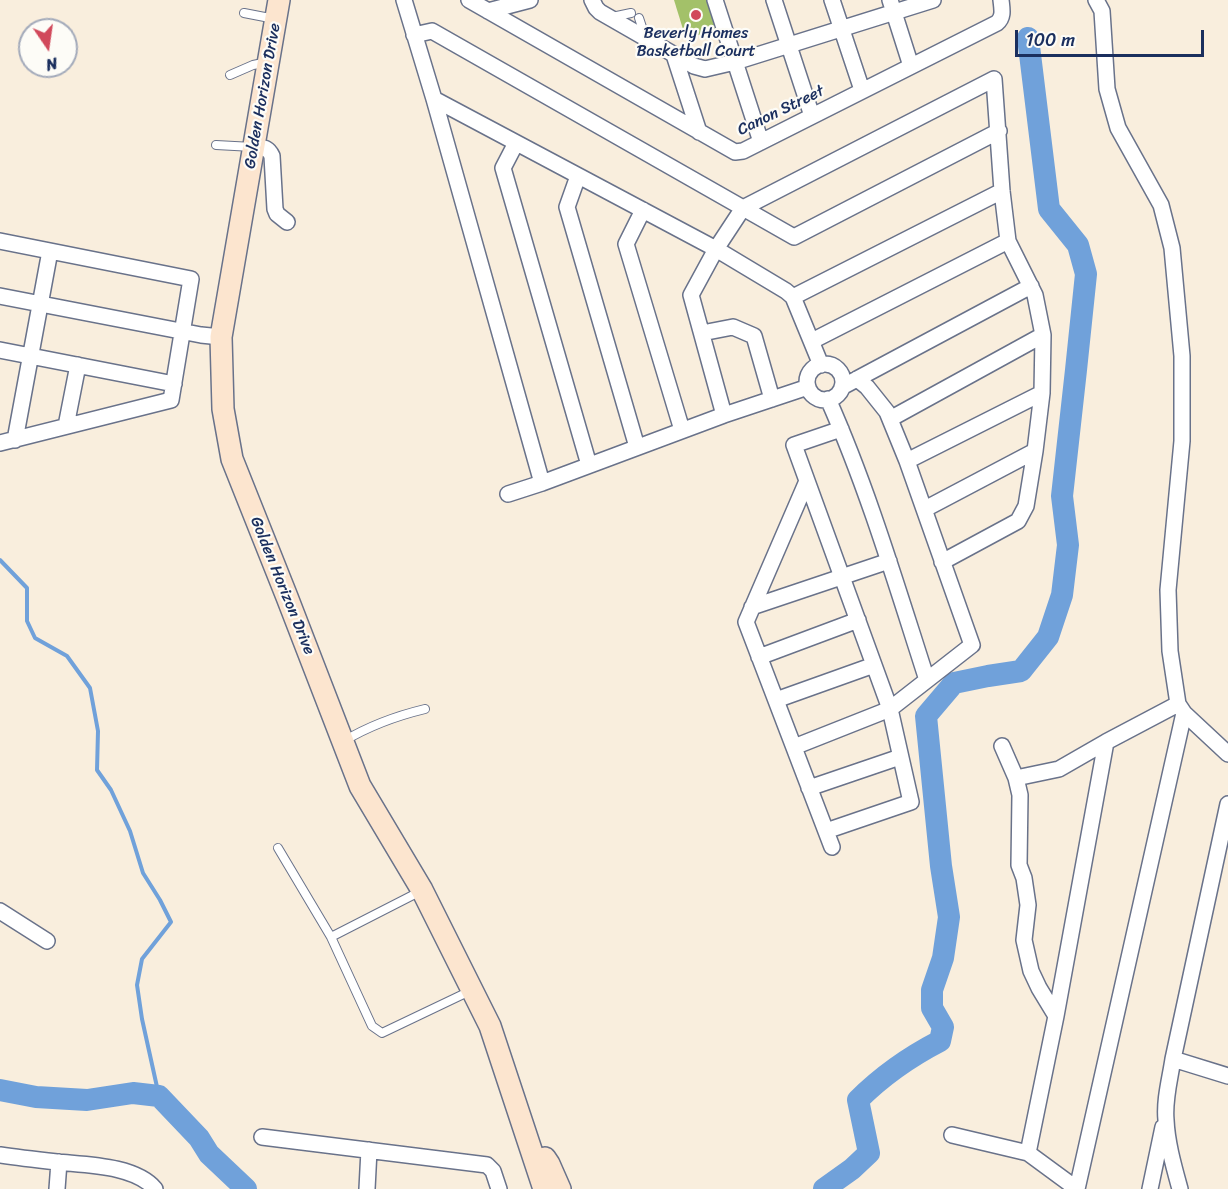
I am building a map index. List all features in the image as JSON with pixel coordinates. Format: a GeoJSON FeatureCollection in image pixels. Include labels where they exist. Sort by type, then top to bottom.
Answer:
{"type":"FeatureCollection","features":[{"type":"Feature","properties":{"kind":"street"},"geometry":{"type":"LineString","coordinates":[[404,0],[542,483]]}},
{"type":"Feature","properties":{"kind":"street","name":"Canon Street"},"geometry":{"type":"LineString","coordinates":[[469,0],[735,152],[743,151],[997,23],[1001,20],[1002,15],[1001,0]]}},
{"type":"Feature","properties":{"kind":"street"},"geometry":{"type":"LineString","coordinates":[[488,11],[530,0]]}},
{"type":"Feature","properties":{"kind":"street"},"geometry":{"type":"LineString","coordinates":[[592,0],[600,12],[694,66],[705,69],[842,29],[892,6],[933,0]]}},
{"type":"Feature","properties":{"kind":"street"},"geometry":{"type":"LineString","coordinates":[[715,0],[761,142]]}},
{"type":"Feature","properties":{"kind":"street"},"geometry":{"type":"LineString","coordinates":[[774,0],[812,116]]}},
{"type":"Feature","properties":{"kind":"street"},"geometry":{"type":"LineString","coordinates":[[832,0],[862,90]]}},
{"type":"Feature","properties":{"kind":"street"},"geometry":{"type":"LineString","coordinates":[[952,1135],[1028,1153],[1077,1189],[1181,709],[1170,651],[1168,590],[1182,441],[1182,356],[1172,248],[1161,205],[1118,128],[1107,89],[1102,11],[1096,0]]}},
{"type":"Feature","properties":{"kind":"street"},"geometry":{"type":"LineString","coordinates":[[892,6],[911,66]]}},
{"type":"Feature","properties":{"kind":"street","name":"Golden Horizon Drive"},"geometry":{"type":"LineString","coordinates":[[278,9],[221,337],[223,409],[232,459],[360,786],[422,890],[493,1034],[544,1189]]}},
{"type":"Feature","properties":{"kind":"street"},"geometry":{"type":"LineString","coordinates":[[414,35],[432,30],[794,237],[999,131]]}},
{"type":"Feature","properties":{"kind":"street"},"geometry":{"type":"LineString","coordinates":[[674,55],[699,132]]}},
{"type":"Feature","properties":{"kind":"street"},"geometry":{"type":"LineString","coordinates":[[724,415],[691,295],[716,249],[743,208],[994,79],[1008,241],[1035,295],[1043,335],[1042,393],[1026,506],[1018,521],[942,562]]}},
{"type":"Feature","properties":{"kind":"street"},"geometry":{"type":"LineString","coordinates":[[434,99],[716,249],[793,297],[821,365]]}},
{"type":"Feature","properties":{"kind":"street"},"geometry":{"type":"LineString","coordinates":[[516,143],[503,168],[589,465]]}},
{"type":"Feature","properties":{"kind":"street"},"geometry":{"type":"LineString","coordinates":[[254,147],[270,150],[275,209],[277,214],[287,222]]}},
{"type":"Feature","properties":{"kind":"street"},"geometry":{"type":"LineString","coordinates":[[578,176],[567,207],[637,447]]}},
{"type":"Feature","properties":{"kind":"street"},"geometry":{"type":"LineString","coordinates":[[793,297],[1002,191]]}},
{"type":"Feature","properties":{"kind":"street"},"geometry":{"type":"LineString","coordinates":[[643,210],[626,244],[682,430]]}},
{"type":"Feature","properties":{"kind":"street"},"geometry":{"type":"LineString","coordinates":[[0,241],[191,279],[171,400],[8,442],[30,356],[50,251]]}},
{"type":"Feature","properties":{"kind":"street"},"geometry":{"type":"LineString","coordinates":[[812,341],[1008,241]]}},
{"type":"Feature","properties":{"kind":"street"},"geometry":{"type":"LineString","coordinates":[[842,387],[1031,286]]}},
{"type":"Feature","properties":{"kind":"street"},"geometry":{"type":"LineString","coordinates":[[0,296],[221,337]]}},
{"type":"Feature","properties":{"kind":"street"},"geometry":{"type":"LineString","coordinates":[[702,333],[733,327],[753,336],[772,399]]}},
{"type":"Feature","properties":{"kind":"street"},"geometry":{"type":"LineString","coordinates":[[890,419],[1043,335]]}},
{"type":"Feature","properties":{"kind":"street"},"geometry":{"type":"LineString","coordinates":[[0,350],[174,384]]}},
{"type":"Feature","properties":{"kind":"street"},"geometry":{"type":"LineString","coordinates":[[827,364],[838,370],[843,381],[837,395],[828,399],[813,395],[808,387],[809,376],[816,367],[821,365],[827,364]]}},
{"type":"Feature","properties":{"kind":"street"},"geometry":{"type":"LineString","coordinates":[[66,426],[78,365]]}},
{"type":"Feature","properties":{"kind":"street"},"geometry":{"type":"LineString","coordinates":[[794,747],[890,709],[972,645],[925,509],[887,412],[867,387],[856,379]]}},
{"type":"Feature","properties":{"kind":"street"},"geometry":{"type":"LineString","coordinates":[[508,494],[724,415],[808,387]]}},
{"type":"Feature","properties":{"kind":"street"},"geometry":{"type":"LineString","coordinates":[[907,461],[1042,393]]}},
{"type":"Feature","properties":{"kind":"street"},"geometry":{"type":"LineString","coordinates":[[828,399],[889,561],[927,680]]}},
{"type":"Feature","properties":{"kind":"street"},"geometry":{"type":"LineString","coordinates":[[826,831],[911,802],[890,709],[794,445],[841,429]]}},
{"type":"Feature","properties":{"kind":"street"},"geometry":{"type":"LineString","coordinates":[[925,509],[1035,451]]}},
{"type":"Feature","properties":{"kind":"street"},"geometry":{"type":"LineString","coordinates":[[807,481],[746,622],[832,847]]}},
{"type":"Feature","properties":{"kind":"street"},"geometry":{"type":"LineString","coordinates":[[752,607],[889,561]]}},
{"type":"Feature","properties":{"kind":"street"},"geometry":{"type":"LineString","coordinates":[[759,657],[858,620]]}},
{"type":"Feature","properties":{"kind":"street"},"geometry":{"type":"LineString","coordinates":[[776,700],[874,664]]}},
{"type":"Feature","properties":{"kind":"street"},"geometry":{"type":"LineString","coordinates":[[1016,778],[1059,769],[1106,742],[1181,709]]}},
{"type":"Feature","properties":{"kind":"street"},"geometry":{"type":"LineString","coordinates":[[1181,709],[1228,754]]}},
{"type":"Feature","properties":{"kind":"street"},"geometry":{"type":"LineString","coordinates":[[1028,1153],[1056,1016],[1106,742]]}},
{"type":"Feature","properties":{"kind":"street"},"geometry":{"type":"LineString","coordinates":[[1002,746],[1016,778],[1020,795],[1019,865],[1024,878],[1028,904],[1024,940],[1031,972],[1056,1016]]}},
{"type":"Feature","properties":{"kind":"street"},"geometry":{"type":"LineString","coordinates":[[809,788],[900,757]]}},
{"type":"Feature","properties":{"kind":"street"},"geometry":{"type":"LineString","coordinates":[[1149,1189],[1165,1119],[1173,1059],[1228,804]]}},
{"type":"Feature","properties":{"kind":"street"},"geometry":{"type":"LineString","coordinates":[[0,912],[47,941]]}},
{"type":"Feature","properties":{"kind":"street"},"geometry":{"type":"LineString","coordinates":[[1173,1059],[1228,1076]]}},
{"type":"Feature","properties":{"kind":"street"},"geometry":{"type":"LineString","coordinates":[[1165,1119],[1180,1189]]}},
{"type":"Feature","properties":{"kind":"street","name":"Golden Horizon Drive"},"geometry":{"type":"LineString","coordinates":[[525,1134],[549,1164],[560,1189]]}},
{"type":"Feature","properties":{"kind":"street"},"geometry":{"type":"LineString","coordinates":[[262,1137],[487,1165],[493,1171],[499,1189]]}},
{"type":"Feature","properties":{"kind":"street"},"geometry":{"type":"LineString","coordinates":[[367,1189],[369,1150]]}},
{"type":"Feature","properties":{"kind":"street"},"geometry":{"type":"LineString","coordinates":[[0,1155],[108,1167],[132,1174],[150,1183],[155,1189]]}},
{"type":"Feature","properties":{"kind":"street"},"geometry":{"type":"LineString","coordinates":[[57,1189],[59,1162]]}},
{"type":"Feature","properties":{"kind":"lane"},"geometry":{"type":"LineString","coordinates":[[244,13],[278,9]]}},
{"type":"Feature","properties":{"kind":"lane"},"geometry":{"type":"LineString","coordinates":[[610,17],[631,13]]}},
{"type":"Feature","properties":{"kind":"lane"},"geometry":{"type":"LineString","coordinates":[[639,18],[645,38]]}},
{"type":"Feature","properties":{"kind":"lane"},"geometry":{"type":"LineString","coordinates":[[230,75],[254,65],[269,62]]}},
{"type":"Feature","properties":{"kind":"lane"},"geometry":{"type":"LineString","coordinates":[[216,145],[254,147]]}},
{"type":"Feature","properties":{"kind":"lane"},"geometry":{"type":"LineString","coordinates":[[343,741],[373,726],[424,709]]}},
{"type":"Feature","properties":{"kind":"lane"},"geometry":{"type":"LineString","coordinates":[[278,848],[331,937],[372,1026],[382,1032],[472,990]]}},
{"type":"Feature","properties":{"kind":"lane"},"geometry":{"type":"LineString","coordinates":[[331,937],[422,890]]}},
{"type":"Feature","properties":{"kind":"green space","name":"Beverly Homes Basketball Court"},"geometry":{"type":"Polygon","coordinates":[[[674,0],[709,0],[718,29],[686,39],[674,0]]]}},
{"type":"Feature","properties":{"kind":"waterway"},"geometry":{"type":"LineString","coordinates":[[824,1189],[852,1169],[869,1153],[858,1100],[876,1083],[918,1053],[940,1041],[943,1027],[932,1008],[932,990],[943,958],[949,917],[941,866],[926,716],[954,683],[1021,671],[1048,637],[1062,595],[1068,545],[1062,496],[1086,274],[1078,245],[1049,209],[1028,38]]}},
{"type":"Feature","properties":{"kind":"waterway"},"geometry":{"type":"LineString","coordinates":[[0,560],[27,588],[27,621],[35,638],[67,656],[90,688],[98,731],[97,770],[111,790],[130,831],[143,873],[171,922],[142,959],[137,985],[159,1096]]}},
{"type":"Feature","properties":{"kind":"waterway"},"geometry":{"type":"LineString","coordinates":[[0,1090],[36,1097],[87,1100],[133,1093],[159,1096],[199,1138],[209,1154],[246,1189]]}},
{"type":"Feature","properties":{"kind":"place","name":"Beverly Homes Basketball Court"},"geometry":{"type":"Point","coordinates":[696,15]}}]}
